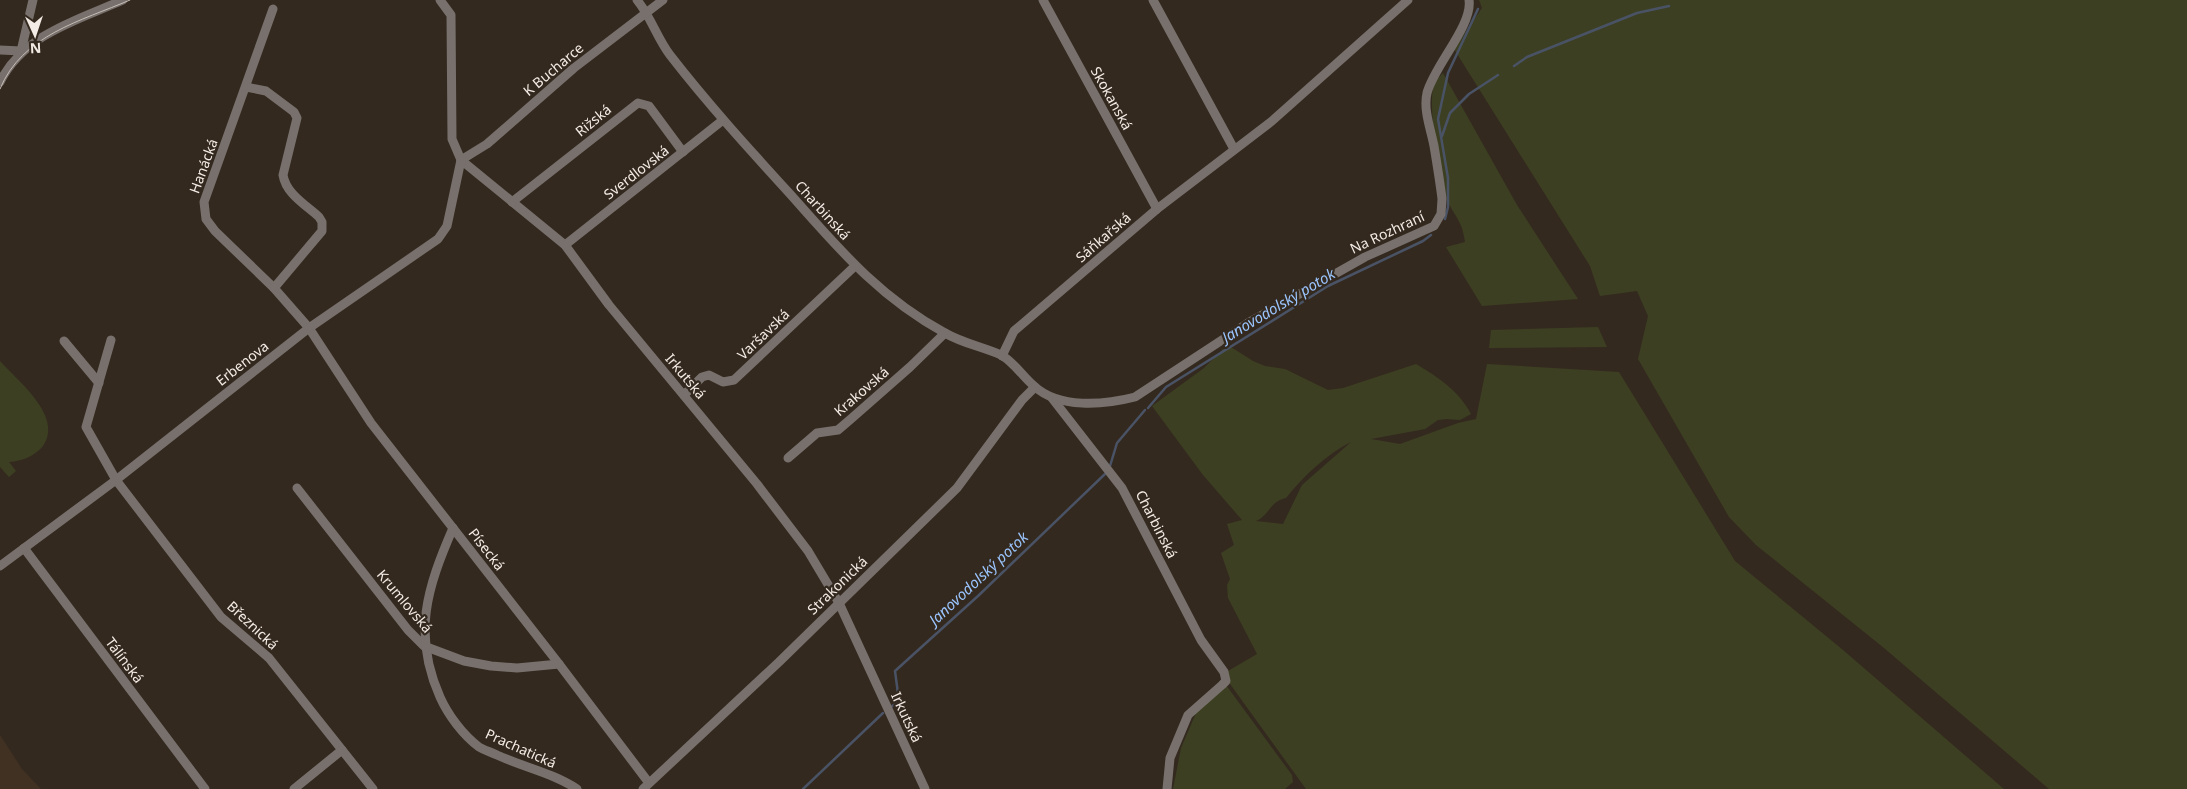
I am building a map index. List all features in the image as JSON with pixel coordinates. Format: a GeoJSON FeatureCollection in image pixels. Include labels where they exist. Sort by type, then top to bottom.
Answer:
{"type":"FeatureCollection","features":[{"type":"Feature","properties":{"kind":"street"},"geometry":{"type":"LineString","coordinates":[[22,51],[32,0]]}},
{"type":"Feature","properties":{"kind":"street"},"geometry":{"type":"LineString","coordinates":[[0,82],[8,67],[22,51],[41,37],[123,0]]}},
{"type":"Feature","properties":{"kind":"street","name":"Irkutská"},"geometry":{"type":"LineString","coordinates":[[440,0],[451,14],[452,139],[461,160],[565,246],[609,305],[757,484],[808,551],[839,603],[925,789]]}},
{"type":"Feature","properties":{"kind":"street","name":"Charbinská"},"geometry":{"type":"LineString","coordinates":[[637,0],[647,12],[668,52],[723,120],[855,266],[880,289],[945,333],[1002,356],[1035,387]]}},
{"type":"Feature","properties":{"kind":"street","name":"K Bucharce"},"geometry":{"type":"LineString","coordinates":[[461,160],[486,144],[574,68],[663,0]]}},
{"type":"Feature","properties":{"kind":"street","name":"Skokanská"},"geometry":{"type":"LineString","coordinates":[[1043,0],[1157,208]]}},
{"type":"Feature","properties":{"kind":"street"},"geometry":{"type":"LineString","coordinates":[[1153,0],[1234,148]]}},
{"type":"Feature","properties":{"kind":"street","name":"Sáňkařská"},"geometry":{"type":"LineString","coordinates":[[1002,356],[1014,331],[1157,208],[1272,121],[1408,0]]}},
{"type":"Feature","properties":{"kind":"street","name":"Na Rozhraní"},"geometry":{"type":"LineString","coordinates":[[1035,387],[1052,398],[1096,402],[1120,401],[1135,397],[1248,323],[1365,257],[1434,226],[1440,214],[1442,199],[1427,115],[1426,95],[1433,76],[1463,25],[1470,5],[1469,0]]}},
{"type":"Feature","properties":{"kind":"street","name":"Hanácká"},"geometry":{"type":"LineString","coordinates":[[273,9],[204,202],[204,211],[206,219],[216,232],[274,288],[309,328]]}},
{"type":"Feature","properties":{"kind":"street"},"geometry":{"type":"LineString","coordinates":[[0,50],[22,51]]}},
{"type":"Feature","properties":{"kind":"street"},"geometry":{"type":"LineString","coordinates":[[246,88],[266,91],[294,112],[297,118],[283,175],[284,182],[288,190],[319,217],[322,222],[322,231],[274,288]]}},
{"type":"Feature","properties":{"kind":"street","name":"Rižská"},"geometry":{"type":"LineString","coordinates":[[512,202],[638,103],[649,106],[683,152]]}},
{"type":"Feature","properties":{"kind":"street","name":"Sverdlovská"},"geometry":{"type":"LineString","coordinates":[[565,246],[723,120]]}},
{"type":"Feature","properties":{"kind":"street","name":"Erbenova"},"geometry":{"type":"LineString","coordinates":[[0,566],[116,480],[309,328],[438,239],[446,226],[461,160]]}},
{"type":"Feature","properties":{"kind":"street","name":"Varšavská"},"geometry":{"type":"LineString","coordinates":[[684,395],[702,378],[709,375],[723,382],[734,380],[855,266]]}},
{"type":"Feature","properties":{"kind":"street","name":"Písecká"},"geometry":{"type":"LineString","coordinates":[[309,328],[371,423],[560,664],[646,786]]}},
{"type":"Feature","properties":{"kind":"street","name":"Krakovská"},"geometry":{"type":"LineString","coordinates":[[788,458],[817,433],[838,430],[910,367],[945,333]]}},
{"type":"Feature","properties":{"kind":"street","name":"Březnická"},"geometry":{"type":"LineString","coordinates":[[111,340],[86,427],[116,480],[222,617],[270,658],[373,789]]}},
{"type":"Feature","properties":{"kind":"street"},"geometry":{"type":"LineString","coordinates":[[64,342],[99,383]]}},
{"type":"Feature","properties":{"kind":"street","name":"Strakonická"},"geometry":{"type":"LineString","coordinates":[[646,786],[957,488],[1022,400],[1035,387]]}},
{"type":"Feature","properties":{"kind":"street","name":"Charbinská"},"geometry":{"type":"LineString","coordinates":[[1052,398],[1122,488],[1201,640],[1224,672],[1226,680],[1222,686],[1188,715],[1170,758],[1167,789]]}},
{"type":"Feature","properties":{"kind":"street","name":"Krumlovská"},"geometry":{"type":"LineString","coordinates":[[297,488],[408,630],[424,646],[464,661],[491,666],[517,668],[560,664]]}},
{"type":"Feature","properties":{"kind":"street","name":"Prachatická"},"geometry":{"type":"LineString","coordinates":[[453,528],[433,578],[426,605],[424,646],[429,670],[447,712],[480,747],[513,762],[566,781],[577,789]]}},
{"type":"Feature","properties":{"kind":"street","name":"Tálínská"},"geometry":{"type":"LineString","coordinates":[[24,548],[205,789]]}},
{"type":"Feature","properties":{"kind":"street"},"geometry":{"type":"LineString","coordinates":[[294,789],[342,750]]}},
{"type":"Feature","properties":{"kind":"shaded area"},"geometry":{"type":"Polygon","coordinates":[[[0,735],[22,769],[41,789],[0,789],[0,735]]]}},
{"type":"Feature","properties":{"kind":"green space"},"geometry":{"type":"Polygon","coordinates":[[[1479,0],[2187,0],[2187,789],[2049,789],[1884,648],[1756,545],[1729,517],[1638,359],[1648,316],[1637,291],[1600,296],[1590,266],[1454,49],[1482,8],[1479,0]]]}},
{"type":"Feature","properties":{"kind":"green space"},"geometry":{"type":"Polygon","coordinates":[[[1443,73],[1517,205],[1578,299],[1482,306],[1446,247],[1465,242],[1460,224],[1447,200],[1437,159],[1432,104],[1435,81],[1443,73]]]}},
{"type":"Feature","properties":{"kind":"green space"},"geometry":{"type":"Polygon","coordinates":[[[1598,327],[1607,347],[1489,348],[1491,330],[1598,327]]]}},
{"type":"Feature","properties":{"kind":"green space"},"geometry":{"type":"Polygon","coordinates":[[[1231,347],[1253,361],[1265,366],[1285,369],[1328,390],[1343,388],[1416,364],[1440,379],[1460,398],[1471,414],[1460,420],[1438,420],[1425,429],[1371,439],[1400,444],[1458,423],[1476,419],[1487,364],[1619,372],[1735,561],[1843,650],[2004,789],[1306,789],[1230,684],[1228,671],[1257,654],[1228,598],[1227,585],[1230,579],[1221,553],[1234,545],[1227,524],[1242,520],[1203,475],[1152,406],[1204,368],[1223,349],[1231,347]],[[1351,442],[1324,460],[1286,498],[1276,502],[1256,521],[1283,524],[1302,485],[1351,442]]]}},
{"type":"Feature","properties":{"kind":"green space"},"geometry":{"type":"Polygon","coordinates":[[[0,361],[36,400],[48,423],[48,435],[43,446],[36,453],[28,457],[9,462],[16,471],[9,477],[0,467],[0,361]]]}},
{"type":"Feature","properties":{"kind":"green space"},"geometry":{"type":"Polygon","coordinates":[[[1226,685],[1292,775],[1293,782],[1285,789],[1173,789],[1181,748],[1196,713],[1226,685]]]}},
{"type":"Feature","properties":{"kind":"waterway"},"geometry":{"type":"LineString","coordinates":[[1514,66],[1527,57],[1637,13],[1669,6]]}},
{"type":"Feature","properties":{"kind":"waterway","name":"Janovodolský potok"},"geometry":{"type":"LineString","coordinates":[[1445,219],[1448,207],[1448,178],[1438,119],[1448,73],[1478,9]]}},
{"type":"Feature","properties":{"kind":"waterway"},"geometry":{"type":"LineString","coordinates":[[1442,136],[1450,113],[1469,94],[1498,75]]}},
{"type":"Feature","properties":{"kind":"waterway","name":"Janovodolský potok"},"geometry":{"type":"LineString","coordinates":[[1148,408],[1166,387],[1328,286],[1423,241],[1431,235]]}},
{"type":"Feature","properties":{"kind":"waterway","name":"Janovodolský potok"},"geometry":{"type":"LineString","coordinates":[[1110,466],[1117,443],[1145,410]]}},
{"type":"Feature","properties":{"kind":"waterway","name":"Janovodolský potok"},"geometry":{"type":"LineString","coordinates":[[891,707],[899,701],[895,671],[978,596],[1105,474]]}},
{"type":"Feature","properties":{"kind":"waterway","name":"Janovodolský potok"},"geometry":{"type":"LineString","coordinates":[[803,789],[883,713]]}},
{"type":"Feature","properties":{"kind":"tram line"},"geometry":{"type":"LineString","coordinates":[[0,89],[10,71],[23,55],[38,43],[73,23],[130,0]]}}]}
